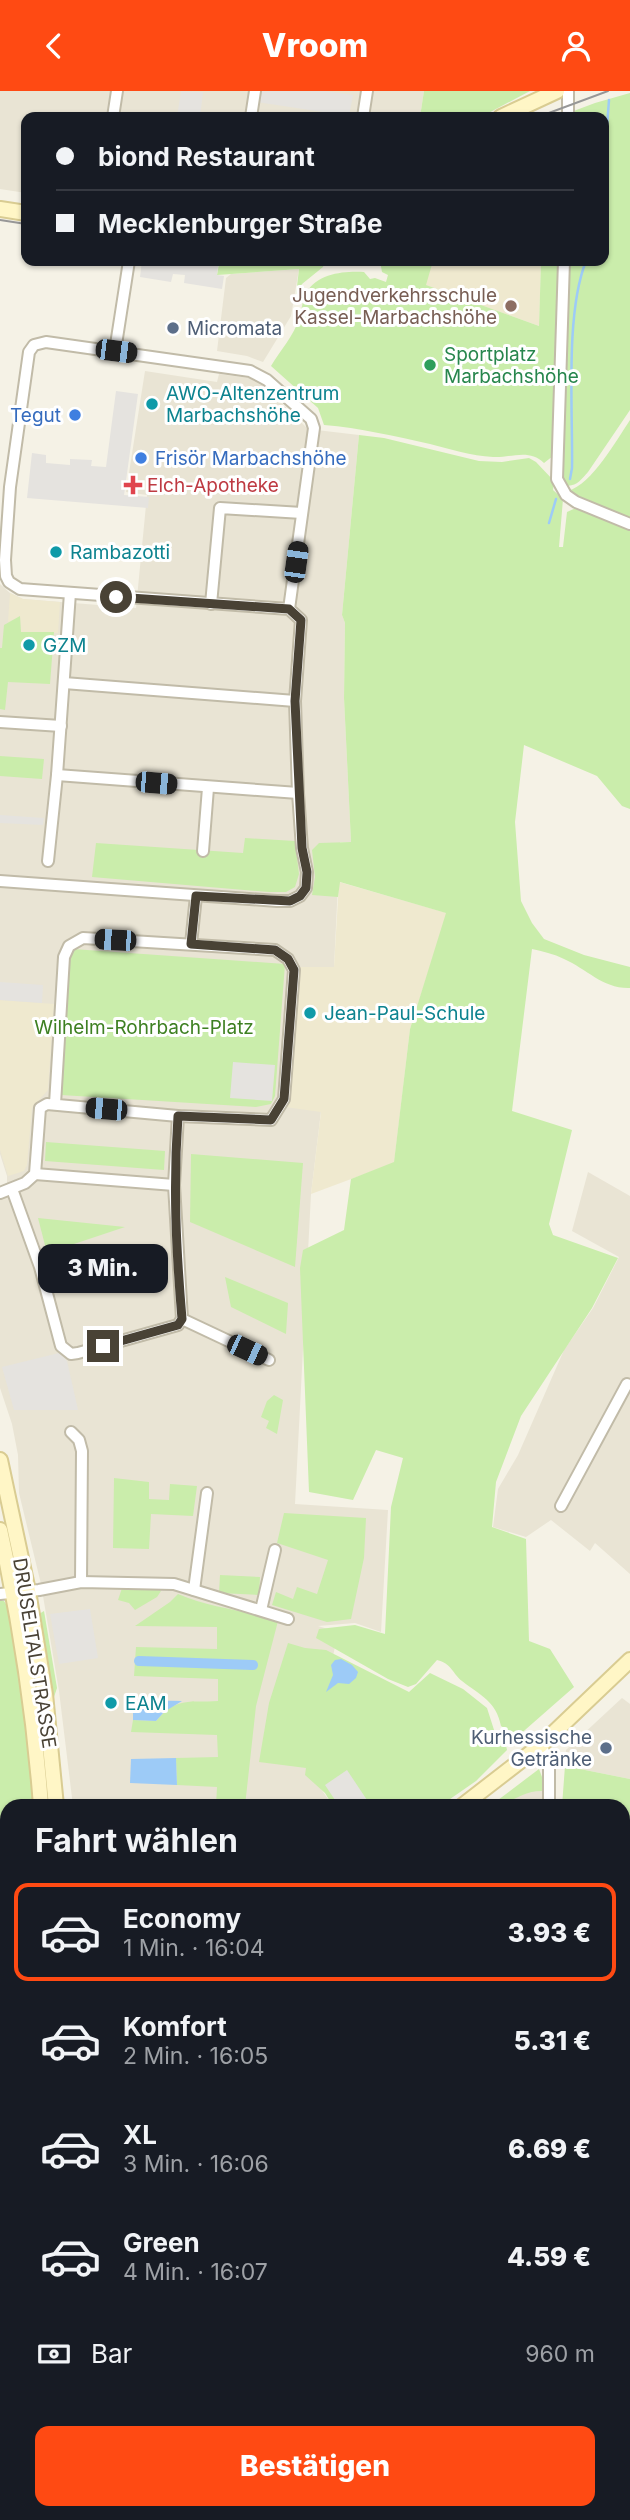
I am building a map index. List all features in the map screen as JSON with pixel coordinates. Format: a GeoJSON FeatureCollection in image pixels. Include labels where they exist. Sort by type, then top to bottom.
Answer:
{"type":"FeatureCollection","features":[{"type":"Feature","properties":{"kind":"main road"},"geometry":{"type":"LineString","coordinates":[[512,112],[557,91]]}},
{"type":"Feature","properties":{"kind":"main road"},"geometry":{"type":"LineString","coordinates":[[0,209],[21,212]]}},
{"type":"Feature","properties":{"kind":"main road","name":"DRUSELTALSTRASSE"},"geometry":{"type":"LineString","coordinates":[[0,1460],[40,1799]]}},
{"type":"Feature","properties":{"kind":"main road","name":"DRUSELTALSTRASSE"},"geometry":{"type":"LineString","coordinates":[[0,1530],[14,1593],[45,1693],[56,1799]]}},
{"type":"Feature","properties":{"kind":"main road"},"geometry":{"type":"LineString","coordinates":[[471,1799],[541,1745],[630,1660]]}},
{"type":"Feature","properties":{"kind":"street"},"geometry":{"type":"LineString","coordinates":[[114,112],[117,91]]}},
{"type":"Feature","properties":{"kind":"street"},"geometry":{"type":"LineString","coordinates":[[252,112],[255,91]]}},
{"type":"Feature","properties":{"kind":"street"},"geometry":{"type":"LineString","coordinates":[[364,112],[367,91]]}},
{"type":"Feature","properties":{"kind":"street"},"geometry":{"type":"LineString","coordinates":[[568,91],[568,112]]}},
{"type":"Feature","properties":{"kind":"street"},"geometry":{"type":"LineString","coordinates":[[116,351],[127,266]]}},
{"type":"Feature","properties":{"kind":"street"},"geometry":{"type":"LineString","coordinates":[[564,266],[557,479],[566,495],[576,502],[630,524]]}},
{"type":"Feature","properties":{"kind":"street"},"geometry":{"type":"LineString","coordinates":[[0,881],[290,901],[300,896],[306,888],[307,872],[302,848],[298,793],[295,701],[301,620],[289,609],[19,589],[9,582],[5,568],[3,532],[29,352],[34,345],[46,342],[250,371],[267,380],[311,419],[314,428],[289,609]]}},
{"type":"Feature","properties":{"kind":"street"},"geometry":{"type":"LineString","coordinates":[[211,604],[220,508],[302,513]]}},
{"type":"Feature","properties":{"kind":"street"},"geometry":{"type":"LineString","coordinates":[[0,591],[9,582]]}},
{"type":"Feature","properties":{"kind":"street"},"geometry":{"type":"LineString","coordinates":[[48,862],[70,593]]}},
{"type":"Feature","properties":{"kind":"street"},"geometry":{"type":"LineString","coordinates":[[64,683],[295,701]]}},
{"type":"Feature","properties":{"kind":"street"},"geometry":{"type":"LineString","coordinates":[[0,722],[61,726]]}},
{"type":"Feature","properties":{"kind":"street"},"geometry":{"type":"LineString","coordinates":[[57,775],[298,793]]}},
{"type":"Feature","properties":{"kind":"street"},"geometry":{"type":"LineString","coordinates":[[203,851],[208,787]]}},
{"type":"Feature","properties":{"kind":"street"},"geometry":{"type":"LineString","coordinates":[[191,944],[196,896]]}},
{"type":"Feature","properties":{"kind":"street"},"geometry":{"type":"LineString","coordinates":[[0,1193],[25,1183],[35,1174],[40,1108],[47,1104],[178,1116],[271,1120],[284,1099],[294,970],[288,959],[275,950],[191,944],[83,938],[69,946],[64,957],[55,1104]]}},
{"type":"Feature","properties":{"kind":"street"},"geometry":{"type":"LineString","coordinates":[[12,1189],[40,1268],[61,1346],[66,1351],[78,1353],[178,1325],[182,1319],[174,1185],[178,1116]]}},
{"type":"Feature","properties":{"kind":"street"},"geometry":{"type":"LineString","coordinates":[[35,1174],[174,1185]]}},
{"type":"Feature","properties":{"kind":"street"},"geometry":{"type":"LineString","coordinates":[[182,1319],[269,1360]]}},
{"type":"Feature","properties":{"kind":"street"},"geometry":{"type":"LineString","coordinates":[[561,1506],[563,1492],[629,1382]]}},
{"type":"Feature","properties":{"kind":"street"},"geometry":{"type":"LineString","coordinates":[[71,1432],[79,1440],[82,1451],[81,1581]]}},
{"type":"Feature","properties":{"kind":"street"},"geometry":{"type":"LineString","coordinates":[[194,1590],[207,1493]]}},
{"type":"Feature","properties":{"kind":"street"},"geometry":{"type":"LineString","coordinates":[[261,1610],[275,1550]]}},
{"type":"Feature","properties":{"kind":"street"},"geometry":{"type":"LineString","coordinates":[[14,1593],[81,1581],[174,1584],[288,1619]]}},
{"type":"Feature","properties":{"kind":"street"},"geometry":{"type":"LineString","coordinates":[[541,1745],[548,1762],[549,1799]]}},
{"type":"Feature","properties":{"kind":"shaded area"},"geometry":{"type":"Polygon","coordinates":[[[0,91],[424,91],[421,112],[21,112],[21,192],[0,189],[0,91]]]}},
{"type":"Feature","properties":{"kind":"shaded area"},"geometry":{"type":"Polygon","coordinates":[[[181,91],[203,92],[201,112],[178,112],[181,91]]]}},
{"type":"Feature","properties":{"kind":"shaded area"},"geometry":{"type":"Polygon","coordinates":[[[259,91],[326,91],[353,95],[350,112],[323,112],[257,102],[259,91]]]}},
{"type":"Feature","properties":{"kind":"shaded area"},"geometry":{"type":"Polygon","coordinates":[[[141,266],[218,266],[217,275],[224,276],[222,289],[184,283],[185,275],[173,274],[171,282],[140,277],[141,266]]]}},
{"type":"Feature","properties":{"kind":"shaded area","name":"Jugendverkehrsschule Kassel-Marbachshöhe"},"geometry":{"type":"Polygon","coordinates":[[[431,266],[541,266],[539,326],[425,285],[431,266]]]}},
{"type":"Feature","properties":{"kind":"shaded area"},"geometry":{"type":"Polygon","coordinates":[[[299,269],[291,316],[263,362],[247,356],[217,351],[226,278],[231,274],[299,269]]]}},
{"type":"Feature","properties":{"kind":"shaded area"},"geometry":{"type":"Polygon","coordinates":[[[145,371],[217,382],[219,374],[249,378],[265,387],[308,429],[359,435],[342,615],[345,623],[344,698],[351,842],[340,842],[334,967],[298,967],[290,1097],[286,1106],[321,1111],[311,1194],[295,1504],[388,1510],[381,1632],[355,1623],[318,1626],[338,1632],[309,1772],[328,1799],[72,1799],[59,1691],[41,1584],[19,1493],[18,1455],[12,1424],[0,1388],[0,1195],[7,1192],[7,1176],[0,1154],[0,584],[23,599],[136,608],[147,495],[126,492],[145,371]]]}},
{"type":"Feature","properties":{"kind":"shaded area"},"geometry":{"type":"Polygon","coordinates":[[[116,391],[138,394],[124,495],[149,497],[148,508],[27,498],[32,453],[46,455],[46,463],[70,465],[70,459],[92,460],[91,466],[106,467],[116,391]]]}},
{"type":"Feature","properties":{"kind":"shaded area"},"geometry":{"type":"Polygon","coordinates":[[[10,593],[23,599],[60,602],[58,633],[21,632],[20,617],[8,622],[10,593]]]}},
{"type":"Feature","properties":{"kind":"shaded area"},"geometry":{"type":"Polygon","coordinates":[[[0,815],[44,818],[43,825],[0,823],[0,815]]]}},
{"type":"Feature","properties":{"kind":"shaded area"},"geometry":{"type":"Polygon","coordinates":[[[339,882],[447,913],[410,1029],[394,1163],[311,1194],[321,1112],[285,1107],[290,1097],[297,967],[334,967],[339,882]]]}},
{"type":"Feature","properties":{"kind":"shaded area"},"geometry":{"type":"Polygon","coordinates":[[[0,982],[43,985],[42,1003],[0,1000],[0,982]]]}},
{"type":"Feature","properties":{"kind":"shaded area"},"geometry":{"type":"Polygon","coordinates":[[[0,1000],[54,1004],[48,1090],[32,1108],[27,1165],[24,1171],[8,1176],[0,1150],[0,1000]]]}},
{"type":"Feature","properties":{"kind":"shaded area"},"geometry":{"type":"Polygon","coordinates":[[[233,1062],[275,1065],[272,1101],[230,1098],[233,1062]]]}},
{"type":"Feature","properties":{"kind":"shaded area"},"geometry":{"type":"Polygon","coordinates":[[[588,1172],[630,1196],[630,1574],[595,1543],[590,1551],[551,1520],[526,1537],[493,1527],[498,1489],[518,1455],[564,1350],[593,1308],[619,1257],[572,1231],[588,1172]]]}},
{"type":"Feature","properties":{"kind":"shaded area"},"geometry":{"type":"Polygon","coordinates":[[[59,1353],[67,1361],[78,1410],[14,1410],[2,1367],[59,1353]]]}},
{"type":"Feature","properties":{"kind":"shaded area"},"geometry":{"type":"Polygon","coordinates":[[[90,1609],[98,1658],[59,1664],[50,1614],[90,1609]]]}},
{"type":"Feature","properties":{"kind":"shaded area"},"geometry":{"type":"Polygon","coordinates":[[[622,1698],[630,1704],[630,1779],[565,1766],[566,1750],[622,1698]]]}},
{"type":"Feature","properties":{"kind":"shaded area"},"geometry":{"type":"Polygon","coordinates":[[[347,1770],[366,1799],[334,1799],[325,1785],[347,1770]]]}},
{"type":"Feature","properties":{"kind":"shaded area"},"geometry":{"type":"Polygon","coordinates":[[[531,1790],[543,1791],[542,1799],[513,1799],[531,1790]]]}},
{"type":"Feature","properties":{"kind":"green space"},"geometry":{"type":"Polygon","coordinates":[[[424,91],[530,91],[490,112],[421,112],[424,91]]]}},
{"type":"Feature","properties":{"kind":"green space"},"geometry":{"type":"Polygon","coordinates":[[[630,93],[630,410],[585,475],[575,484],[568,486],[564,485],[561,478],[566,266],[609,266],[609,112],[571,112],[630,93]]]}},
{"type":"Feature","properties":{"kind":"green space"},"geometry":{"type":"Polygon","coordinates":[[[219,266],[323,266],[302,284],[296,295],[299,269],[217,275],[219,266]]]}},
{"type":"Feature","properties":{"kind":"green space","name":"Sportplatz Marbachshöhe"},"geometry":{"type":"Polygon","coordinates":[[[381,266],[432,266],[426,285],[539,326],[541,266],[561,266],[553,456],[544,463],[538,458],[526,455],[500,457],[469,454],[377,433],[324,425],[318,408],[271,366],[294,331],[306,293],[311,286],[324,277],[348,272],[364,272],[370,279],[386,282],[388,275],[382,272],[381,266]]]}},
{"type":"Feature","properties":{"kind":"green space"},"geometry":{"type":"Polygon","coordinates":[[[630,420],[630,521],[583,503],[568,491],[577,487],[594,471],[630,420]]]}},
{"type":"Feature","properties":{"kind":"green space"},"geometry":{"type":"Polygon","coordinates":[[[359,435],[384,438],[479,461],[502,462],[529,458],[554,481],[553,490],[563,499],[559,547],[563,547],[567,512],[578,507],[630,528],[630,809],[622,806],[597,776],[524,745],[515,822],[521,901],[544,939],[584,955],[630,967],[630,988],[620,987],[603,982],[560,957],[532,949],[512,1111],[572,1130],[549,1224],[553,1235],[618,1258],[592,1308],[521,1416],[496,1482],[492,1527],[526,1539],[529,1641],[550,1649],[574,1687],[517,1737],[501,1726],[487,1700],[442,1661],[437,1660],[416,1684],[408,1687],[388,1679],[316,1638],[319,1629],[355,1625],[385,1634],[391,1507],[403,1458],[376,1450],[353,1500],[309,1492],[300,1268],[303,1250],[344,1230],[351,1179],[394,1162],[410,1029],[446,913],[340,882],[338,897],[312,895],[315,877],[312,850],[319,843],[351,842],[344,698],[345,623],[342,615],[359,435]]]}},
{"type":"Feature","properties":{"kind":"green space"},"geometry":{"type":"Polygon","coordinates":[[[20,616],[21,632],[54,632],[50,684],[8,682],[5,710],[0,709],[0,648],[4,625],[20,616]]]}},
{"type":"Feature","properties":{"kind":"green space"},"geometry":{"type":"Polygon","coordinates":[[[0,756],[44,759],[42,779],[0,776],[0,756]]]}},
{"type":"Feature","properties":{"kind":"green space"},"geometry":{"type":"Polygon","coordinates":[[[245,838],[295,841],[299,874],[295,887],[286,892],[269,892],[92,877],[96,843],[243,853],[245,838]]]}},
{"type":"Feature","properties":{"kind":"green space","name":"Wilhelm-Rohrbach-Platz"},"geometry":{"type":"Polygon","coordinates":[[[73,949],[285,964],[275,1096],[271,1104],[256,1107],[61,1095],[69,960],[73,949]]]}},
{"type":"Feature","properties":{"kind":"green space"},"geometry":{"type":"Polygon","coordinates":[[[46,1142],[165,1151],[164,1170],[45,1161],[46,1142]]]}},
{"type":"Feature","properties":{"kind":"green space"},"geometry":{"type":"Polygon","coordinates":[[[191,1154],[303,1163],[295,1267],[190,1222],[191,1154]]]}},
{"type":"Feature","properties":{"kind":"green space"},"geometry":{"type":"Polygon","coordinates":[[[38,1218],[125,1227],[47,1253],[38,1218]]]}},
{"type":"Feature","properties":{"kind":"green space"},"geometry":{"type":"Polygon","coordinates":[[[225,1277],[288,1303],[286,1334],[231,1307],[225,1277]]]}},
{"type":"Feature","properties":{"kind":"green space"},"geometry":{"type":"Polygon","coordinates":[[[274,1395],[283,1400],[277,1434],[266,1428],[269,1421],[261,1417],[267,1401],[274,1395]]]}},
{"type":"Feature","properties":{"kind":"green space"},"geometry":{"type":"Polygon","coordinates":[[[114,1478],[149,1482],[149,1499],[169,1500],[170,1484],[197,1486],[193,1516],[151,1514],[149,1549],[113,1548],[114,1478]]]}},
{"type":"Feature","properties":{"kind":"green space"},"geometry":{"type":"Polygon","coordinates":[[[284,1513],[366,1518],[364,1558],[351,1619],[327,1622],[272,1605],[276,1592],[293,1599],[297,1587],[317,1594],[328,1560],[277,1543],[284,1513]]]}},
{"type":"Feature","properties":{"kind":"green space"},"geometry":{"type":"Polygon","coordinates":[[[220,1575],[260,1577],[259,1595],[219,1593],[220,1575]]]}},
{"type":"Feature","properties":{"kind":"green space"},"geometry":{"type":"Polygon","coordinates":[[[123,1585],[155,1586],[161,1591],[157,1597],[135,1610],[129,1603],[118,1600],[123,1585]]]}},
{"type":"Feature","properties":{"kind":"green space"},"geometry":{"type":"Polygon","coordinates":[[[178,1594],[202,1603],[278,1621],[256,1706],[246,1799],[216,1799],[217,1787],[177,1785],[176,1758],[218,1757],[217,1735],[131,1732],[133,1720],[156,1721],[177,1704],[218,1701],[218,1679],[134,1676],[136,1647],[217,1649],[217,1627],[135,1626],[178,1594]]]}},
{"type":"Feature","properties":{"kind":"green space"},"geometry":{"type":"Polygon","coordinates":[[[0,1600],[4,1601],[11,1612],[33,1799],[0,1799],[0,1600]]]}},
{"type":"Feature","properties":{"kind":"green space"},"geometry":{"type":"Polygon","coordinates":[[[44,1611],[57,1688],[54,1697],[51,1696],[39,1614],[44,1611]]]}},
{"type":"Feature","properties":{"kind":"green space"},"geometry":{"type":"Polygon","coordinates":[[[288,1643],[326,1650],[409,1692],[430,1673],[463,1689],[487,1708],[495,1733],[505,1741],[507,1750],[476,1781],[450,1799],[329,1799],[305,1775],[306,1768],[259,1762],[269,1703],[288,1643]]]}},
{"type":"Feature","properties":{"kind":"green space"},"geometry":{"type":"Polygon","coordinates":[[[565,1766],[630,1779],[630,1799],[563,1799],[565,1766]]]}},
{"type":"Feature","properties":{"kind":"green space"},"geometry":{"type":"Polygon","coordinates":[[[539,1769],[543,1791],[535,1791],[515,1799],[499,1799],[539,1769]]]}},
{"type":"Feature","properties":{"kind":"water"},"geometry":{"type":"Polygon","coordinates":[[[341,1659],[358,1672],[356,1678],[349,1684],[338,1683],[326,1692],[333,1675],[331,1665],[335,1660],[341,1659]]]}},
{"type":"Feature","properties":{"kind":"water"},"geometry":{"type":"Polygon","coordinates":[[[133,1700],[182,1701],[164,1712],[156,1721],[133,1720],[133,1700]]]}},
{"type":"Feature","properties":{"kind":"water"},"geometry":{"type":"Polygon","coordinates":[[[176,1758],[177,1785],[130,1783],[131,1759],[176,1758]]]}},
{"type":"Feature","properties":{"kind":"waterway"},"geometry":{"type":"LineString","coordinates":[[608,112],[609,100]]}},
{"type":"Feature","properties":{"kind":"waterway"},"geometry":{"type":"LineString","coordinates":[[570,479],[573,334],[579,283],[584,266]]}},
{"type":"Feature","properties":{"kind":"waterway"},"geometry":{"type":"LineString","coordinates":[[549,523],[556,499]]}},
{"type":"Feature","properties":{"kind":"waterway"},"geometry":{"type":"LineString","coordinates":[[139,1661],[253,1665]]}},
{"type":"Feature","properties":{"kind":"tram line"},"geometry":{"type":"LineString","coordinates":[[551,112],[608,91]]}},
{"type":"Feature","properties":{"kind":"tram line"},"geometry":{"type":"LineString","coordinates":[[0,220],[21,223]]}},
{"type":"Feature","properties":{"kind":"place","name":"Jugendverkehrsschule Kassel-Marbachshöhe"},"geometry":{"type":"Point","coordinates":[511,306]}},
{"type":"Feature","properties":{"kind":"place","name":"Micromata"},"geometry":{"type":"Point","coordinates":[173,328]}},
{"type":"Feature","properties":{"kind":"place","name":"Sportplatz Marbachshöhe"},"geometry":{"type":"Point","coordinates":[430,365]}},
{"type":"Feature","properties":{"kind":"place","name":"AWO-Altenzentrum Marbachshöhe"},"geometry":{"type":"Point","coordinates":[152,404]}},
{"type":"Feature","properties":{"kind":"place","name":"Tegut"},"geometry":{"type":"Point","coordinates":[75,415]}},
{"type":"Feature","properties":{"kind":"place","name":"Frisör Marbachshöhe"},"geometry":{"type":"Point","coordinates":[141,458]}},
{"type":"Feature","properties":{"kind":"place","name":"Elch-Apotheke"},"geometry":{"type":"Point","coordinates":[133,485]}},
{"type":"Feature","properties":{"kind":"place","name":"Rambazotti"},"geometry":{"type":"Point","coordinates":[56,552]}},
{"type":"Feature","properties":{"kind":"place","name":"GZM"},"geometry":{"type":"Point","coordinates":[29,645]}},
{"type":"Feature","properties":{"kind":"place","name":"Jean-Paul-Schule"},"geometry":{"type":"Point","coordinates":[310,1013]}},
{"type":"Feature","properties":{"kind":"place","name":"EAM"},"geometry":{"type":"Point","coordinates":[111,1703]}},
{"type":"Feature","properties":{"kind":"place","name":"Kurhessische Getränke"},"geometry":{"type":"Point","coordinates":[606,1748]}},
{"type":"Feature","properties":{"kind":"route"},"geometry":{"type":"LineString","coordinates":[[103,1346],[178,1325],[182,1319],[174,1185],[178,1116],[271,1120],[284,1099],[294,970],[288,959],[275,950],[191,944],[196,896],[290,901],[300,896],[306,888],[307,872],[302,848],[298,793],[295,701],[301,620],[289,609],[116,597]]}}]}
